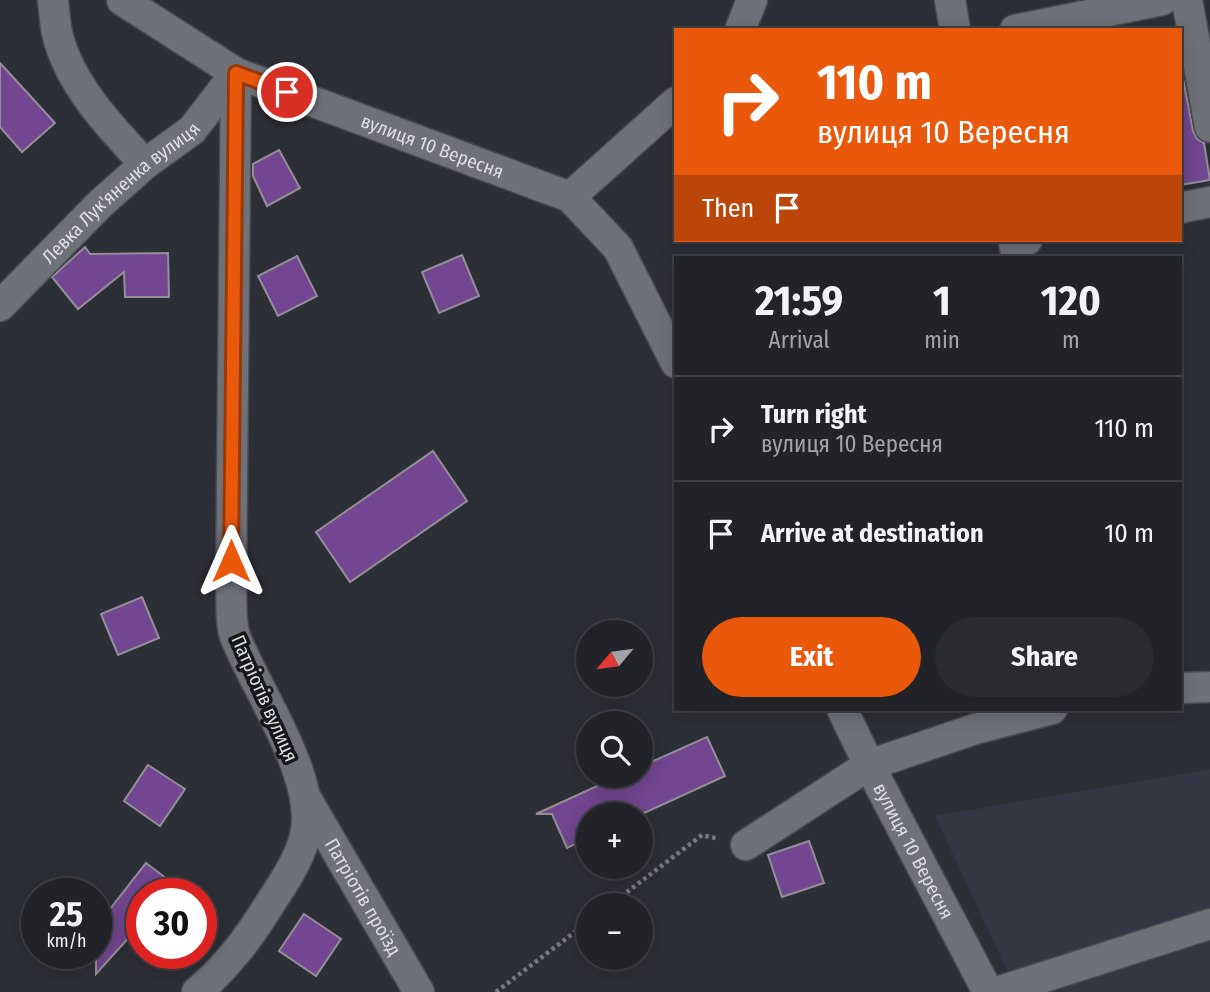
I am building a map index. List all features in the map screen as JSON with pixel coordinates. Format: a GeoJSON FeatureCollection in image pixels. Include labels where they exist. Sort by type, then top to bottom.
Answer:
{"type":"FeatureCollection","features":[{"type":"Feature","properties":{"kind":"street"},"geometry":{"type":"LineString","coordinates":[[53,0],[58,34],[77,81],[120,138],[145,164]]}},
{"type":"Feature","properties":{"kind":"street","name":"вулиця 10 Вересня"},"geometry":{"type":"LineString","coordinates":[[122,0],[236,73],[570,197],[618,248],[674,359]]}},
{"type":"Feature","properties":{"kind":"street"},"geometry":{"type":"LineString","coordinates":[[741,28],[752,0]]}},
{"type":"Feature","properties":{"kind":"street"},"geometry":{"type":"LineString","coordinates":[[950,0],[955,28]]}},
{"type":"Feature","properties":{"kind":"street"},"geometry":{"type":"LineString","coordinates":[[1026,28],[1160,0]]}},
{"type":"Feature","properties":{"kind":"street"},"geometry":{"type":"LineString","coordinates":[[1187,0],[1210,127]]}},
{"type":"Feature","properties":{"kind":"street","name":"Левка Лук'яненка вулиця"},"geometry":{"type":"LineString","coordinates":[[0,306],[99,205],[145,164],[192,130],[236,73]]}},
{"type":"Feature","properties":{"kind":"street","name":"Патріотів вулиця"},"geometry":{"type":"LineString","coordinates":[[197,992],[215,977],[247,940],[280,888],[304,840],[307,800],[290,754],[234,633],[231,588],[236,73]]}},
{"type":"Feature","properties":{"kind":"street"},"geometry":{"type":"LineString","coordinates":[[570,197],[674,104]]}},
{"type":"Feature","properties":{"kind":"street"},"geometry":{"type":"LineString","coordinates":[[1182,208],[1210,202]]}},
{"type":"Feature","properties":{"kind":"street"},"geometry":{"type":"LineString","coordinates":[[1017,256],[1014,243],[1018,242]]}},
{"type":"Feature","properties":{"kind":"street"},"geometry":{"type":"LineString","coordinates":[[1182,688],[1210,687]]}},
{"type":"Feature","properties":{"kind":"street","name":"вулиця 10 Вересня"},"geometry":{"type":"LineString","coordinates":[[843,711],[988,992]]}},
{"type":"Feature","properties":{"kind":"street"},"geometry":{"type":"LineString","coordinates":[[746,845],[869,765],[975,729],[1044,711]]}},
{"type":"Feature","properties":{"kind":"street","name":"Патріотів проїзд"},"geometry":{"type":"LineString","coordinates":[[307,800],[419,992]]}},
{"type":"Feature","properties":{"kind":"street"},"geometry":{"type":"LineString","coordinates":[[997,992],[1210,924]]}},
{"type":"Feature","properties":{"kind":"path"},"geometry":{"type":"LineString","coordinates":[[626,893],[702,835],[746,845]]}},
{"type":"Feature","properties":{"kind":"path"},"geometry":{"type":"LineString","coordinates":[[496,992],[576,931]]}},
{"type":"Feature","properties":{"kind":"shaded area"},"geometry":{"type":"Polygon","coordinates":[[[1210,769],[1210,992],[1017,992],[935,816],[1210,769]]]}},
{"type":"Feature","properties":{"kind":"building"},"geometry":{"type":"Polygon","coordinates":[[[0,63],[55,123],[22,152],[0,127],[0,63]]]}},
{"type":"Feature","properties":{"kind":"building"},"geometry":{"type":"Polygon","coordinates":[[[1182,78],[1193,131],[1197,139],[1204,143],[1210,180],[1182,185],[1182,78]]]}},
{"type":"Feature","properties":{"kind":"building"},"geometry":{"type":"Polygon","coordinates":[[[279,150],[300,188],[267,206],[253,176],[253,164],[279,150]]]}},
{"type":"Feature","properties":{"kind":"building"},"geometry":{"type":"Polygon","coordinates":[[[85,247],[90,254],[168,253],[169,297],[125,297],[124,272],[78,309],[52,277],[85,247]]]}},
{"type":"Feature","properties":{"kind":"building"},"geometry":{"type":"Polygon","coordinates":[[[462,255],[479,296],[439,313],[422,272],[462,255]]]}},
{"type":"Feature","properties":{"kind":"building"},"geometry":{"type":"Polygon","coordinates":[[[297,256],[317,296],[278,316],[258,276],[297,256]]]}},
{"type":"Feature","properties":{"kind":"building"},"geometry":{"type":"Polygon","coordinates":[[[433,451],[467,501],[350,582],[316,532],[433,451]]]}},
{"type":"Feature","properties":{"kind":"building"},"geometry":{"type":"Polygon","coordinates":[[[142,597],[159,638],[118,655],[101,614],[142,597]]]}},
{"type":"Feature","properties":{"kind":"building"},"geometry":{"type":"Polygon","coordinates":[[[707,737],[725,776],[653,809],[653,802],[576,802],[576,844],[567,848],[552,814],[536,814],[593,788],[653,788],[653,761],[707,737]]]}},
{"type":"Feature","properties":{"kind":"building"},"geometry":{"type":"Polygon","coordinates":[[[148,765],[185,789],[160,826],[124,801],[148,765]]]}},
{"type":"Feature","properties":{"kind":"building"},"geometry":{"type":"Polygon","coordinates":[[[809,841],[824,883],[782,897],[768,855],[809,841]]]}},
{"type":"Feature","properties":{"kind":"building"},"geometry":{"type":"Polygon","coordinates":[[[146,863],[166,878],[134,878],[146,863]]]}},
{"type":"Feature","properties":{"kind":"building"},"geometry":{"type":"Polygon","coordinates":[[[126,889],[126,941],[112,956],[112,907],[126,889]]]}},
{"type":"Feature","properties":{"kind":"building"},"geometry":{"type":"Polygon","coordinates":[[[304,914],[341,939],[316,976],[279,951],[304,914]]]}},
{"type":"Feature","properties":{"kind":"route"},"geometry":{"type":"LineString","coordinates":[[231,561],[236,73],[287,92]]}}]}
